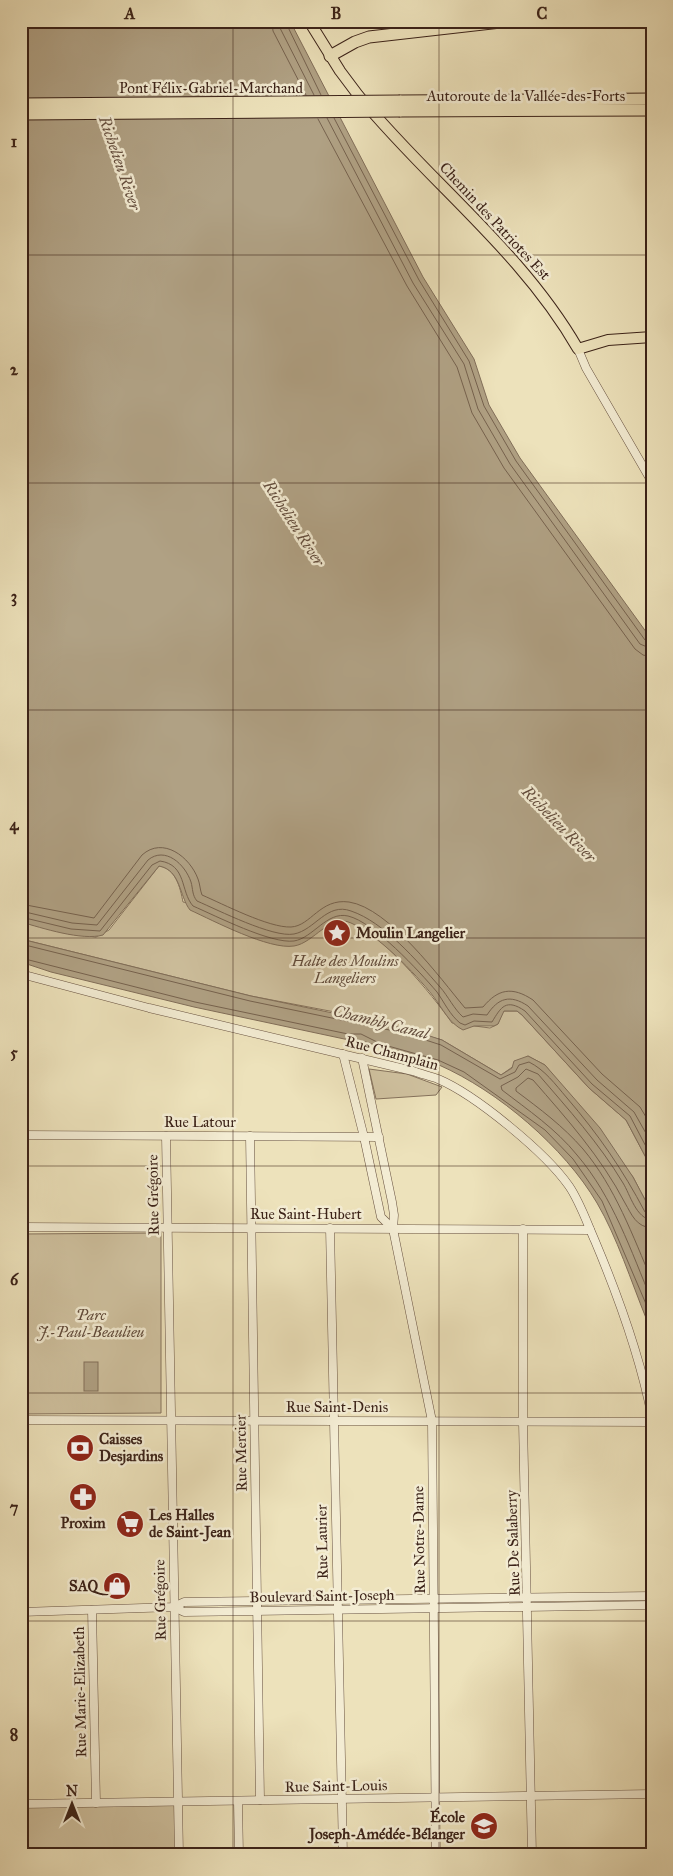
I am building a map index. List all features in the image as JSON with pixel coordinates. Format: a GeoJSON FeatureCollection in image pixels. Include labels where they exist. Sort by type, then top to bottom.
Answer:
{"type":"FeatureCollection","features":[{"type":"Feature","properties":{"kind":"highway"},"geometry":{"type":"LineString","coordinates":[[330,56],[355,42],[369,37],[510,21]]}},
{"type":"Feature","properties":{"kind":"highway","name":"Autoroute de la Vallée-des-Forts"},"geometry":{"type":"LineString","coordinates":[[400,106],[652,99]]}},
{"type":"Feature","properties":{"kind":"highway","name":"Pont Félix-Gabriel-Marchand"},"geometry":{"type":"LineString","coordinates":[[21,104],[400,106]]}},
{"type":"Feature","properties":{"kind":"highway","name":"Autoroute de la Vallée-des-Forts"},"geometry":{"type":"LineString","coordinates":[[400,106],[652,110]]}},
{"type":"Feature","properties":{"kind":"highway","name":"Pont Félix-Gabriel-Marchand"},"geometry":{"type":"LineString","coordinates":[[21,114],[400,106]]}},
{"type":"Feature","properties":{"kind":"main road","name":"Chemin des Patriotes Est"},"geometry":{"type":"LineString","coordinates":[[309,21],[330,56],[369,108],[532,280],[555,311],[578,349]]}},
{"type":"Feature","properties":{"kind":"main road"},"geometry":{"type":"LineString","coordinates":[[578,349],[608,340],[652,337]]}},
{"type":"Feature","properties":{"kind":"street","name":"Chemin des Patriotes Est"},"geometry":{"type":"LineString","coordinates":[[578,349],[586,368],[652,482]]}},
{"type":"Feature","properties":{"kind":"street"},"geometry":{"type":"LineString","coordinates":[[652,543],[650,547],[652,560]]}},
{"type":"Feature","properties":{"kind":"street","name":"Rue Champlain"},"geometry":{"type":"LineString","coordinates":[[21,974],[148,1008],[362,1058],[438,1079],[461,1091],[530,1144],[556,1169],[570,1188],[590,1230],[629,1326],[652,1417]]}},
{"type":"Feature","properties":{"kind":"street","name":"Rue Notre-Dame"},"geometry":{"type":"LineString","coordinates":[[343,1054],[364,1136],[380,1217],[393,1228]]}},
{"type":"Feature","properties":{"kind":"street","name":"Rue Notre-Dame"},"geometry":{"type":"LineString","coordinates":[[362,1058],[379,1136],[394,1215],[393,1228],[432,1421],[436,1855]]}},
{"type":"Feature","properties":{"kind":"street","name":"Rue Latour"},"geometry":{"type":"LineString","coordinates":[[21,1135],[379,1136]]}},
{"type":"Feature","properties":{"kind":"street","name":"Rue Grégoire"},"geometry":{"type":"LineString","coordinates":[[166,1136],[178,1855]]}},
{"type":"Feature","properties":{"kind":"street","name":"Rue Mercier"},"geometry":{"type":"LineString","coordinates":[[250,1136],[260,1800]]}},
{"type":"Feature","properties":{"kind":"street","name":"Rue Saint-Hubert"},"geometry":{"type":"LineString","coordinates":[[21,1227],[590,1230]]}},
{"type":"Feature","properties":{"kind":"street","name":"Rue Laurier"},"geometry":{"type":"LineString","coordinates":[[330,1228],[343,1855]]}},
{"type":"Feature","properties":{"kind":"street","name":"Rue De Salaberry"},"geometry":{"type":"LineString","coordinates":[[523,1230],[523,1422],[532,1855]]}},
{"type":"Feature","properties":{"kind":"street","name":"Rue Saint-Denis"},"geometry":{"type":"LineString","coordinates":[[21,1420],[652,1422]]}},
{"type":"Feature","properties":{"kind":"street","name":"Boulevard Saint-Joseph"},"geometry":{"type":"LineString","coordinates":[[174,1607],[184,1612],[338,1610],[434,1604],[652,1596]]}},
{"type":"Feature","properties":{"kind":"street","name":"Boulevard Saint-Joseph"},"geometry":{"type":"LineString","coordinates":[[21,1612],[174,1607],[184,1602],[338,1601],[434,1604]]}},
{"type":"Feature","properties":{"kind":"street","name":"Boulevard Saint-Joseph"},"geometry":{"type":"LineString","coordinates":[[528,1602],[652,1606]]}},
{"type":"Feature","properties":{"kind":"street","name":"Rue Marie-Elizabeth"},"geometry":{"type":"LineString","coordinates":[[92,1610],[96,1803]]}},
{"type":"Feature","properties":{"kind":"street","name":"Rue Saint-Louis"},"geometry":{"type":"LineString","coordinates":[[21,1804],[652,1794]]}},
{"type":"Feature","properties":{"kind":"street"},"geometry":{"type":"LineString","coordinates":[[238,1801],[239,1855]]}},
{"type":"Feature","properties":{"kind":"green space","name":"Halte des Moulins Langeliers"},"geometry":{"type":"Polygon","coordinates":[[[159,866],[170,871],[173,875],[179,885],[183,902],[326,928],[341,920],[357,925],[387,947],[403,963],[432,996],[452,1023],[490,1028],[498,1024],[503,1011],[517,1011],[589,1088],[626,1120],[652,1169],[652,1213],[633,1177],[545,1065],[528,1056],[501,1075],[442,1040],[361,1017],[251,996],[21,939],[21,922],[70,934],[96,937],[109,930],[159,866]]]}},
{"type":"Feature","properties":{"kind":"green space"},"geometry":{"type":"Polygon","coordinates":[[[369,1069],[407,1074],[442,1087],[436,1095],[376,1099],[369,1069]]]}},
{"type":"Feature","properties":{"kind":"green space","name":"Parc J.-Paul-Beaulieu"},"geometry":{"type":"Polygon","coordinates":[[[161,1233],[161,1413],[21,1414],[21,1234],[161,1233]]]}},
{"type":"Feature","properties":{"kind":"green space"},"geometry":{"type":"Polygon","coordinates":[[[180,1802],[180,1855],[21,1855],[21,1804],[180,1802]]]}},
{"type":"Feature","properties":{"kind":"water","name":"Richelieu River"},"geometry":{"type":"Polygon","coordinates":[[[21,21],[290,21],[423,277],[474,359],[489,405],[520,458],[652,640],[652,1169],[626,1120],[589,1088],[522,1015],[517,1011],[504,1011],[498,1024],[494,1026],[474,1026],[463,1030],[450,1020],[433,996],[395,955],[373,936],[351,923],[336,922],[301,944],[294,946],[271,944],[242,934],[190,910],[176,878],[166,868],[159,866],[103,935],[73,935],[21,922],[21,21]]]}},
{"type":"Feature","properties":{"kind":"water"},"geometry":{"type":"Polygon","coordinates":[[[21,939],[251,996],[405,1028],[442,1040],[501,1075],[512,1068],[514,1061],[528,1056],[545,1065],[600,1128],[633,1177],[652,1213],[652,1336],[611,1230],[597,1203],[583,1182],[567,1161],[528,1123],[484,1090],[439,1065],[402,1055],[367,1042],[349,1040],[194,1007],[51,972],[21,962],[21,939]]]}},
{"type":"Feature","properties":{"kind":"water"},"geometry":{"type":"Polygon","coordinates":[[[84,1362],[98,1362],[98,1391],[84,1391],[84,1362]]]}},
{"type":"Feature","properties":{"kind":"place","name":"Moulin Langelier"},"geometry":{"type":"Point","coordinates":[337,933]}},
{"type":"Feature","properties":{"kind":"place","name":"Caisses Desjardins"},"geometry":{"type":"Point","coordinates":[80,1448]}},
{"type":"Feature","properties":{"kind":"place","name":"Proxim"},"geometry":{"type":"Point","coordinates":[83,1497]}},
{"type":"Feature","properties":{"kind":"place","name":"Les Halles de Saint-Jean"},"geometry":{"type":"Point","coordinates":[130,1524]}},
{"type":"Feature","properties":{"kind":"place","name":"SAQ"},"geometry":{"type":"Point","coordinates":[117,1586]}},
{"type":"Feature","properties":{"kind":"place","name":"École Joseph-Amédée-Bélanger"},"geometry":{"type":"Point","coordinates":[484,1826]}},
{"type":"Feature","properties":{"kind":"water label","name":"Chambly Canal"},"geometry":{"type":"Point","coordinates":[381,1022]}}]}
